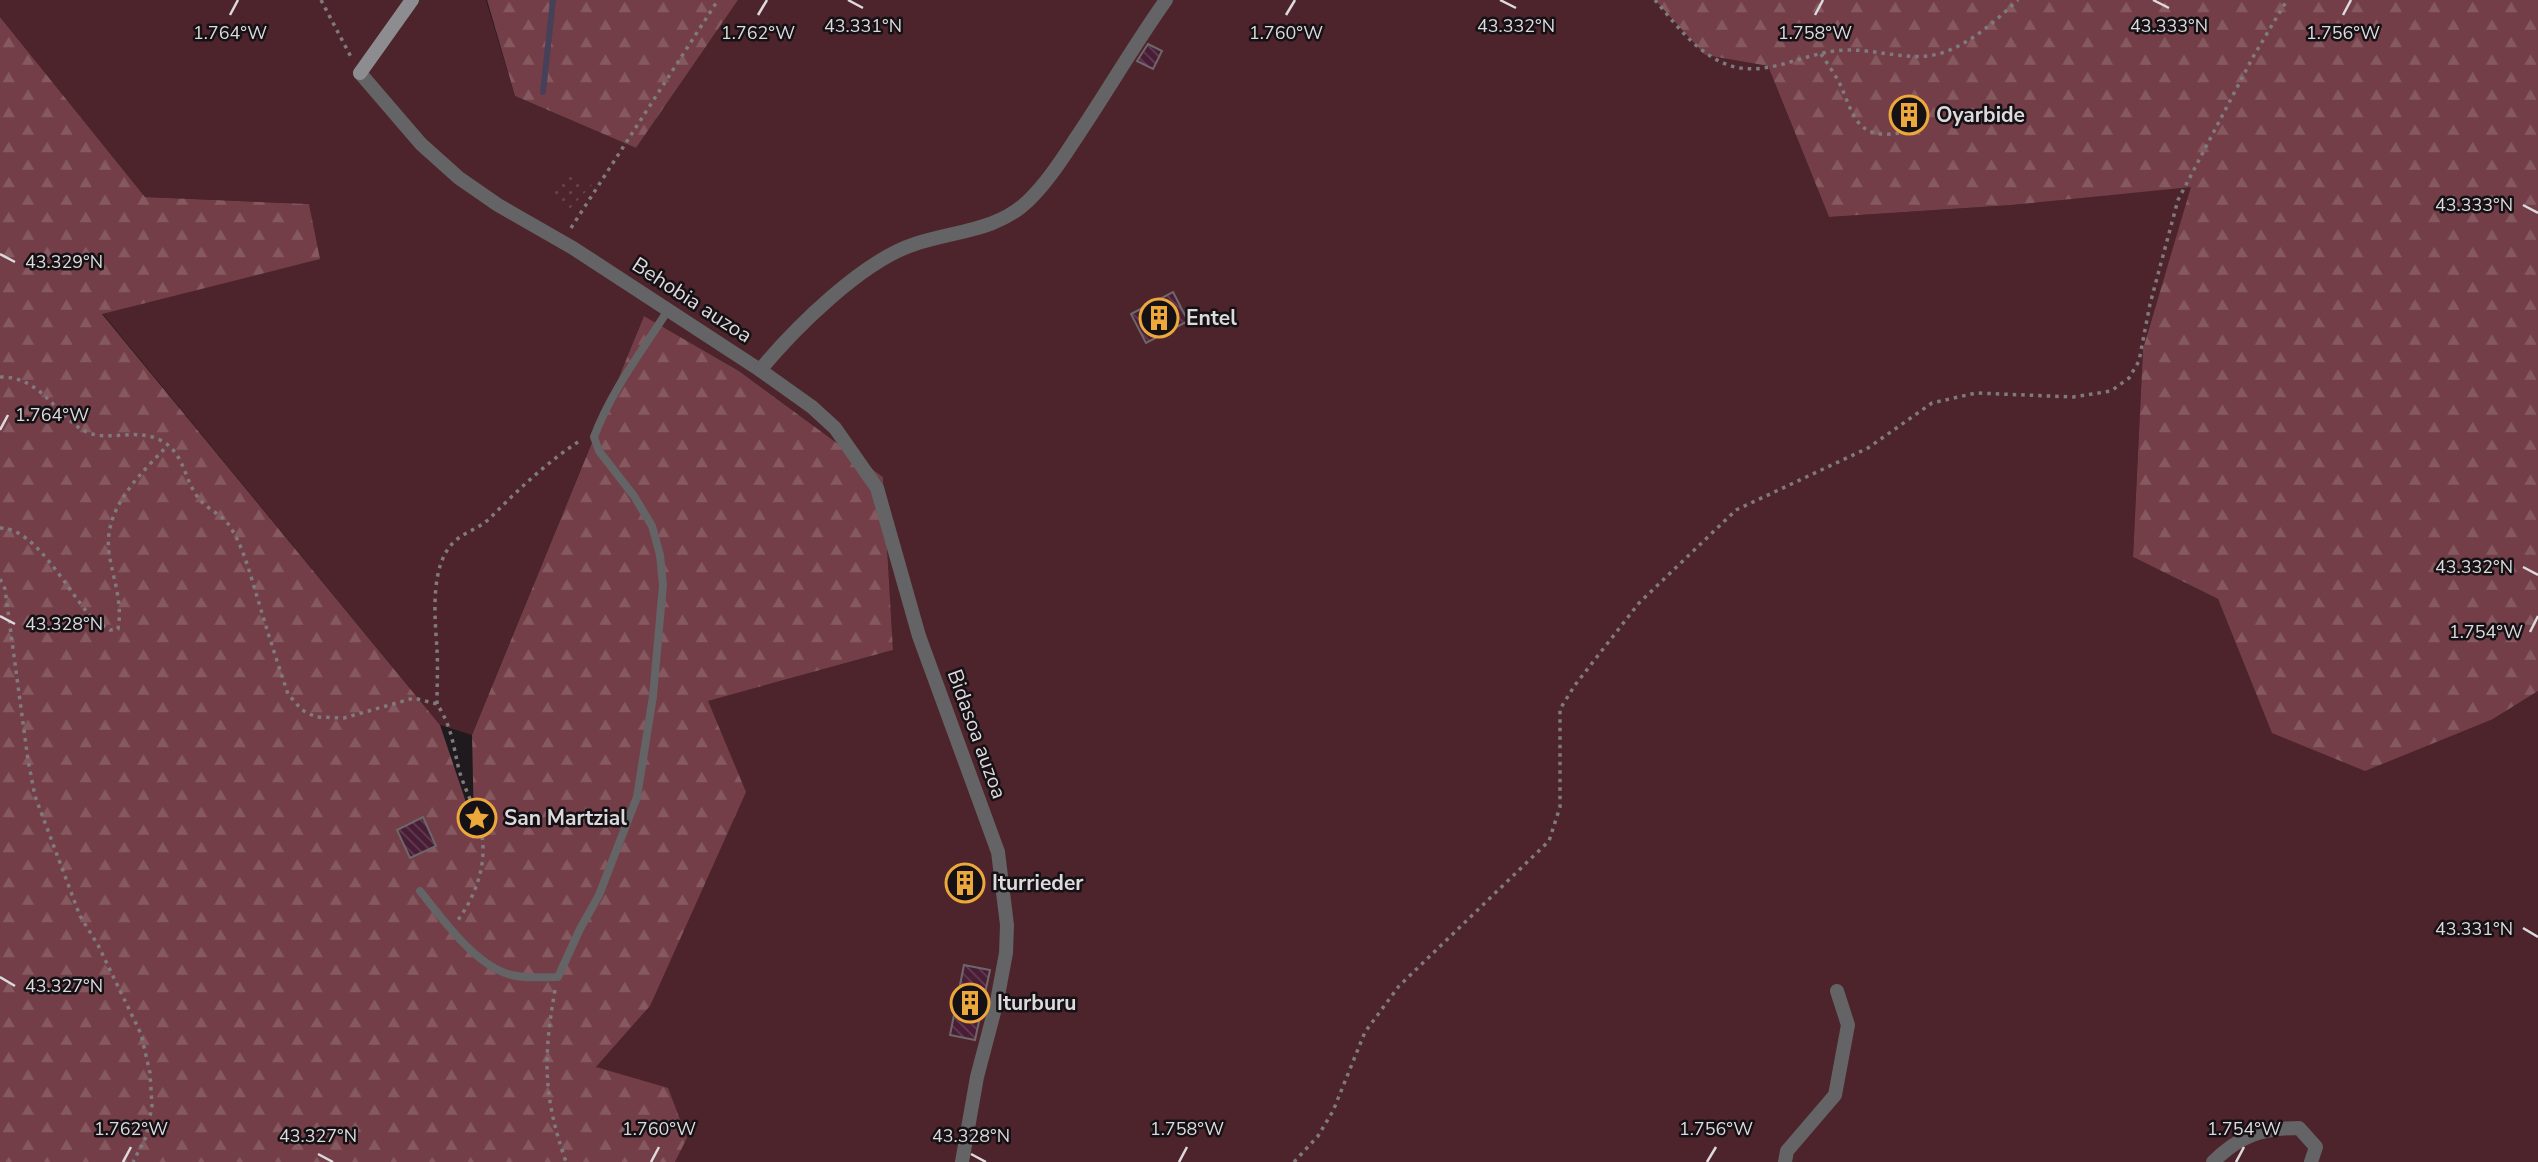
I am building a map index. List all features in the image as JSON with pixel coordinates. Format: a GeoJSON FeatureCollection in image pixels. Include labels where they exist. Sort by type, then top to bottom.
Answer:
{"type":"FeatureCollection","features":[{"type":"Feature","properties":{"kind":"street"},"geometry":{"type":"LineString","coordinates":[[360,73],[412,0]]}},
{"type":"Feature","properties":{"kind":"street","name":"Behobia auzoa"},"geometry":{"type":"LineString","coordinates":[[360,73],[421,144],[459,178],[760,370],[780,346],[875,264],[914,244],[966,233],[1002,219],[1027,202],[1059,163],[1166,0]]}},
{"type":"Feature","properties":{"kind":"street","name":"Bidasoa auzoa"},"geometry":{"type":"LineString","coordinates":[[760,370],[812,407],[835,428],[877,488],[919,636],[998,852],[1007,925],[1006,953],[997,1001],[977,1077],[962,1162]]}},
{"type":"Feature","properties":{"kind":"street"},"geometry":{"type":"LineString","coordinates":[[1785,1162],[1787,1151],[1835,1095],[1848,1025],[1837,992]]}},
{"type":"Feature","properties":{"kind":"street"},"geometry":{"type":"LineString","coordinates":[[2213,1162],[2231,1144],[2273,1128],[2299,1128],[2316,1147],[2311,1162]]}},
{"type":"Feature","properties":{"kind":"lane"},"geometry":{"type":"LineString","coordinates":[[420,891],[451,930],[484,961],[498,970],[510,975],[558,977],[599,895],[637,797],[653,696],[663,585],[660,555],[652,526],[634,496],[599,451],[594,437],[601,416],[613,395],[668,310]]}},
{"type":"Feature","properties":{"kind":"path"},"geometry":{"type":"LineString","coordinates":[[321,0],[360,73]]}},
{"type":"Feature","properties":{"kind":"path"},"geometry":{"type":"LineString","coordinates":[[563,242],[718,0]]}},
{"type":"Feature","properties":{"kind":"path"},"geometry":{"type":"LineString","coordinates":[[1655,0],[1695,45],[1716,60],[1735,67],[1758,69],[1848,50],[1914,57],[1943,52],[1982,33],[2018,0]]}},
{"type":"Feature","properties":{"kind":"path"},"geometry":{"type":"LineString","coordinates":[[1294,1162],[1318,1136],[1328,1119],[1365,1032],[1399,986],[1549,841],[1560,807],[1560,709],[1575,685],[1639,603],[1736,510],[1868,448],[1933,403],[1976,393],[2073,397],[2111,391],[2129,378],[2139,361],[2150,304],[2178,200],[2253,57],[2287,0]]}},
{"type":"Feature","properties":{"kind":"path"},"geometry":{"type":"LineString","coordinates":[[1821,54],[1839,83],[1849,109],[1863,127],[1881,136],[1899,133]]}},
{"type":"Feature","properties":{"kind":"path"},"geometry":{"type":"LineString","coordinates":[[0,377],[11,377],[26,383],[47,396],[78,427],[92,435],[121,436],[141,433],[162,441],[178,454],[197,497],[207,507],[221,514],[241,545],[288,694],[302,710],[316,717],[344,718],[414,698],[437,704]]}},
{"type":"Feature","properties":{"kind":"path"},"geometry":{"type":"LineString","coordinates":[[451,930],[474,891],[483,865],[481,828],[467,796],[448,721],[437,704],[434,609],[436,585],[453,542],[481,526],[533,475],[581,440],[594,437]]}},
{"type":"Feature","properties":{"kind":"path"},"geometry":{"type":"LineString","coordinates":[[0,528],[10,528],[29,539],[90,615],[110,630],[118,629],[121,616],[109,550],[112,523],[122,497],[167,446]]}},
{"type":"Feature","properties":{"kind":"path"},"geometry":{"type":"LineString","coordinates":[[0,579],[5,589],[27,760],[35,796],[80,916],[98,945],[141,1034],[150,1073],[152,1106],[146,1137],[133,1162]]}},
{"type":"Feature","properties":{"kind":"path"},"geometry":{"type":"LineString","coordinates":[[558,977],[548,1033],[546,1070],[553,1123],[566,1162]]}},
{"type":"Feature","properties":{"kind":"shaded area"},"geometry":{"type":"Polygon","coordinates":[[[0,0],[486,0],[515,96],[636,148],[738,0],[1655,0],[1705,55],[1768,66],[1829,217],[2012,205],[2192,186],[2143,349],[2133,557],[2218,599],[2272,732],[2493,719],[2538,691],[2538,1162],[675,1162],[687,1138],[596,1067],[650,1006],[707,701],[893,650],[883,477],[739,371],[644,316],[472,735],[440,725],[102,313],[319,259],[309,204],[145,197],[0,17],[0,0]]]}},
{"type":"Feature","properties":{"kind":"shaded area"},"geometry":{"type":"Polygon","coordinates":[[[569,173],[592,185],[568,211],[551,193],[569,173]]]}},
{"type":"Feature","properties":{"kind":"green space"},"geometry":{"type":"Polygon","coordinates":[[[487,0],[738,0],[636,148],[515,96],[487,0]]]}},
{"type":"Feature","properties":{"kind":"green space"},"geometry":{"type":"Polygon","coordinates":[[[1655,0],[2538,0],[2538,691],[2493,719],[2365,771],[2272,733],[2218,599],[2133,557],[2143,349],[2191,187],[2012,205],[1829,217],[1768,66],[1705,55],[1655,0]]]}},
{"type":"Feature","properties":{"kind":"green space"},"geometry":{"type":"Polygon","coordinates":[[[0,17],[145,197],[309,204],[320,259],[102,314],[440,725],[474,826],[472,735],[644,316],[739,371],[883,477],[893,650],[708,701],[746,792],[650,1006],[596,1067],[668,1088],[687,1138],[675,1162],[0,1162],[0,17]]]}},
{"type":"Feature","properties":{"kind":"building"},"geometry":{"type":"Polygon","coordinates":[[[1148,44],[1162,51],[1153,69],[1137,61],[1148,44]]]}},
{"type":"Feature","properties":{"kind":"building","name":"Entel"},"geometry":{"type":"Polygon","coordinates":[[[1173,292],[1188,321],[1146,343],[1131,314],[1173,292]]]}},
{"type":"Feature","properties":{"kind":"building"},"geometry":{"type":"Polygon","coordinates":[[[423,817],[436,846],[410,858],[397,830],[423,817]]]}},
{"type":"Feature","properties":{"kind":"building","name":"Iturrieder"},"geometry":{"type":"Polygon","coordinates":[[[973,872],[977,891],[956,895],[952,876],[973,872]]]}},
{"type":"Feature","properties":{"kind":"building","name":"Iturburu"},"geometry":{"type":"Polygon","coordinates":[[[964,965],[990,970],[975,1040],[950,1035],[964,965]]]}},
{"type":"Feature","properties":{"kind":"waterway"},"geometry":{"type":"LineString","coordinates":[[543,92],[553,0]]}},
{"type":"Feature","properties":{"kind":"place","name":"Oyarbide"},"geometry":{"type":"Point","coordinates":[1909,115]}},
{"type":"Feature","properties":{"kind":"place","name":"Entel"},"geometry":{"type":"Point","coordinates":[1159,318]}},
{"type":"Feature","properties":{"kind":"place","name":"San Martzial"},"geometry":{"type":"Point","coordinates":[477,818]}},
{"type":"Feature","properties":{"kind":"place","name":"Iturrieder"},"geometry":{"type":"Point","coordinates":[965,883]}},
{"type":"Feature","properties":{"kind":"place","name":"Iturburu"},"geometry":{"type":"Point","coordinates":[970,1003]}}]}
